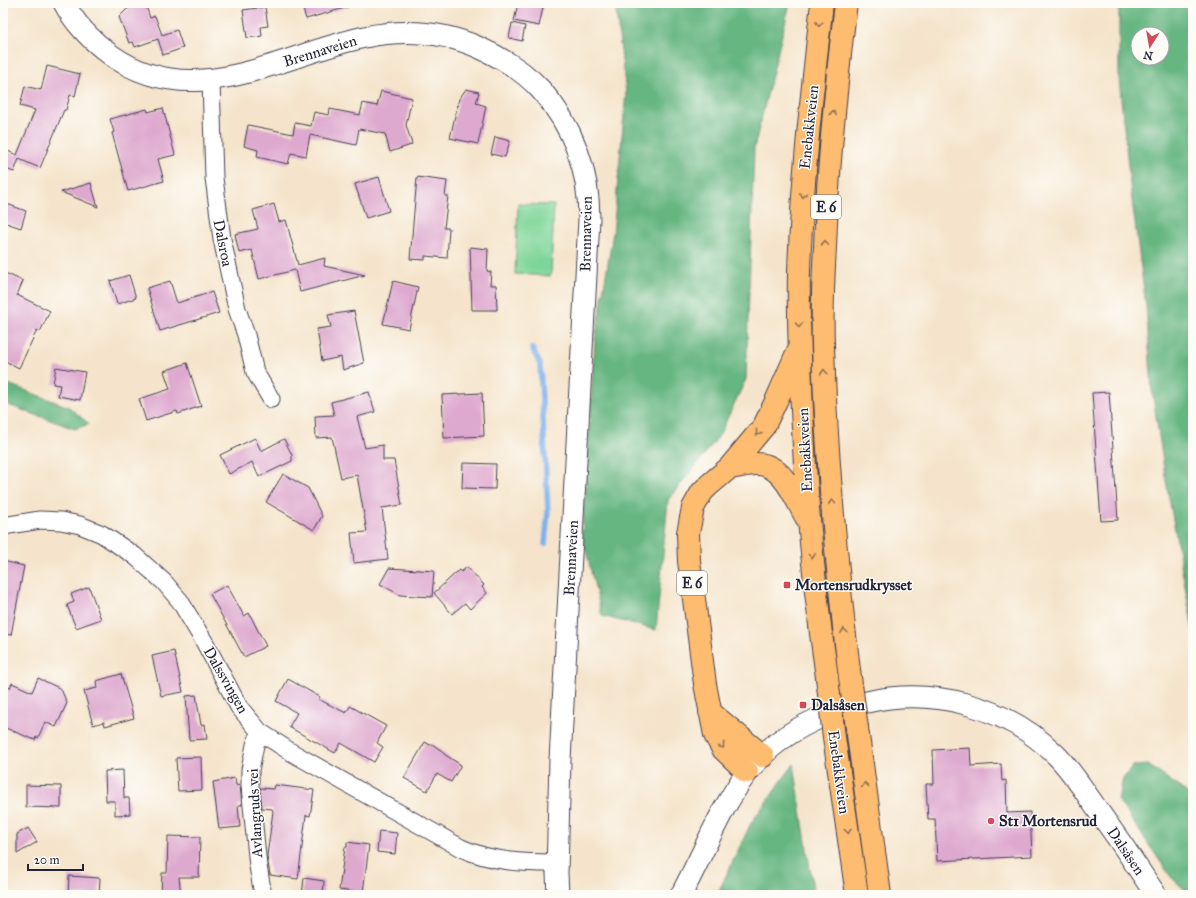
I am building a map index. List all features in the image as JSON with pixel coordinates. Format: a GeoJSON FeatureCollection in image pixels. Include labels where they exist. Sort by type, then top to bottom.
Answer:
{"type":"FeatureCollection","features":[{"type":"Feature","properties":{"kind":"highway","name":"Enebakkveien"},"geometry":{"type":"LineString","coordinates":[[822,3],[804,176],[799,270],[799,346],[804,452],[814,579],[834,737],[857,895]]}},
{"type":"Feature","properties":{"kind":"highway","name":"Enebakkveien"},"geometry":{"type":"LineString","coordinates":[[846,3],[827,181],[823,344],[828,452],[834,533],[849,670],[880,895]]}},
{"type":"Feature","properties":{"kind":"highway","name":"E 6"},"geometry":{"type":"LineString","coordinates":[[747,772],[730,757],[719,743],[715,735],[705,684],[690,568],[688,533],[691,516],[697,500],[709,485],[729,468],[760,432],[777,399],[799,346]]}},
{"type":"Feature","properties":{"kind":"highway"},"geometry":{"type":"LineString","coordinates":[[729,468],[759,464],[776,470],[782,477],[809,522]]}},
{"type":"Feature","properties":{"kind":"highway"},"geometry":{"type":"LineString","coordinates":[[710,712],[763,756]]}},
{"type":"Feature","properties":{"kind":"street","name":"Brennaveien"},"geometry":{"type":"LineString","coordinates":[[64,3],[76,22],[94,42],[128,66],[164,79],[192,82],[211,80],[278,64],[364,38],[397,33],[427,34],[458,40],[472,45],[512,65],[537,86],[548,98],[566,124],[585,176],[589,203],[589,219],[560,760],[557,863],[558,895]]}},
{"type":"Feature","properties":{"kind":"street","name":"Dalsroa"},"geometry":{"type":"LineString","coordinates":[[211,80],[214,178],[216,205],[222,239],[237,309],[246,336],[255,372],[271,398]]}},
{"type":"Feature","properties":{"kind":"street","name":"Dalssvingen"},"geometry":{"type":"LineString","coordinates":[[3,526],[40,520],[61,521],[80,525],[102,534],[135,556],[164,582],[180,601],[205,643],[239,707],[260,732],[291,752],[467,851],[486,857],[511,862],[557,863]]}},
{"type":"Feature","properties":{"kind":"street","name":"Dalsåsen"},"geometry":{"type":"LineString","coordinates":[[681,895],[718,821],[739,784],[747,772],[781,740],[801,727],[831,713],[867,702],[902,698],[935,698],[957,702],[988,711],[1013,723],[1030,733],[1062,761],[1156,895]]}},
{"type":"Feature","properties":{"kind":"street","name":"Avlangruds vei"},"geometry":{"type":"LineString","coordinates":[[260,732],[255,744],[250,770],[257,859],[263,895]]}},
{"type":"Feature","properties":{"kind":"green space"},"geometry":{"type":"Polygon","coordinates":[[[615,3],[790,3],[754,148],[746,379],[719,436],[668,500],[656,630],[602,616],[582,534],[595,341],[613,233],[626,93],[615,3]]]}},
{"type":"Feature","properties":{"kind":"green space"},"geometry":{"type":"Polygon","coordinates":[[[1119,3],[1193,3],[1193,631],[1165,475],[1152,390],[1146,306],[1130,185],[1119,79],[1119,3]]]}},
{"type":"Feature","properties":{"kind":"green space"},"geometry":{"type":"Polygon","coordinates":[[[518,204],[554,205],[551,276],[515,274],[518,204]]]}},
{"type":"Feature","properties":{"kind":"green space"},"geometry":{"type":"Polygon","coordinates":[[[3,382],[69,407],[89,424],[75,429],[3,403],[3,382]]]}},
{"type":"Feature","properties":{"kind":"green space"},"geometry":{"type":"Polygon","coordinates":[[[794,764],[814,895],[717,895],[751,823],[794,764]]]}},
{"type":"Feature","properties":{"kind":"green space"},"geometry":{"type":"Polygon","coordinates":[[[1148,765],[1193,797],[1193,892],[1184,889],[1171,877],[1118,800],[1123,779],[1133,766],[1148,765]]]}},
{"type":"Feature","properties":{"kind":"building"},"geometry":{"type":"Polygon","coordinates":[[[145,3],[150,18],[155,16],[162,35],[177,30],[183,48],[163,55],[158,39],[135,47],[133,42],[129,43],[119,17],[127,9],[145,3]]]}},
{"type":"Feature","properties":{"kind":"building"},"geometry":{"type":"Polygon","coordinates":[[[301,3],[347,3],[348,7],[306,19],[301,3]]]}},
{"type":"Feature","properties":{"kind":"building"},"geometry":{"type":"Polygon","coordinates":[[[518,3],[544,3],[539,26],[514,21],[518,3]]]}},
{"type":"Feature","properties":{"kind":"building"},"geometry":{"type":"Polygon","coordinates":[[[265,7],[268,26],[261,27],[262,36],[247,38],[243,10],[265,7]]]}},
{"type":"Feature","properties":{"kind":"building"},"geometry":{"type":"Polygon","coordinates":[[[512,23],[525,26],[522,41],[509,38],[512,23]]]}},
{"type":"Feature","properties":{"kind":"building"},"geometry":{"type":"Polygon","coordinates":[[[47,66],[80,74],[75,96],[70,95],[66,110],[64,110],[40,168],[19,159],[14,172],[3,168],[3,149],[17,155],[35,110],[20,106],[25,86],[41,90],[47,66]]]}},
{"type":"Feature","properties":{"kind":"building"},"geometry":{"type":"Polygon","coordinates":[[[466,89],[479,92],[476,103],[486,106],[478,144],[450,138],[459,99],[466,89]]]}},
{"type":"Feature","properties":{"kind":"building"},"geometry":{"type":"Polygon","coordinates":[[[381,91],[412,98],[406,125],[412,144],[411,145],[390,152],[385,134],[359,129],[356,145],[310,135],[306,156],[291,153],[288,164],[257,157],[258,150],[244,146],[248,125],[293,134],[295,123],[311,126],[314,112],[329,115],[330,109],[360,115],[363,103],[377,106],[381,91]]]}},
{"type":"Feature","properties":{"kind":"building"},"geometry":{"type":"Polygon","coordinates":[[[163,108],[175,155],[158,159],[164,181],[128,191],[112,133],[114,132],[110,119],[147,109],[148,112],[163,108]]]}},
{"type":"Feature","properties":{"kind":"building"},"geometry":{"type":"Polygon","coordinates":[[[495,137],[510,141],[505,157],[491,154],[495,137]]]}},
{"type":"Feature","properties":{"kind":"building"},"geometry":{"type":"Polygon","coordinates":[[[379,177],[389,211],[366,218],[355,184],[379,177]]]}},
{"type":"Feature","properties":{"kind":"building"},"geometry":{"type":"Polygon","coordinates":[[[417,177],[447,181],[445,196],[448,196],[444,228],[449,228],[447,258],[425,256],[425,260],[410,259],[417,177]]]}},
{"type":"Feature","properties":{"kind":"building"},"geometry":{"type":"Polygon","coordinates":[[[91,183],[98,207],[61,192],[91,183]]]}},
{"type":"Feature","properties":{"kind":"building"},"geometry":{"type":"Polygon","coordinates":[[[7,204],[26,211],[21,228],[3,222],[3,215],[7,204]]]}},
{"type":"Feature","properties":{"kind":"building"},"geometry":{"type":"Polygon","coordinates":[[[274,204],[279,222],[286,220],[298,265],[325,258],[324,266],[365,275],[300,292],[295,270],[259,279],[252,250],[239,253],[235,234],[258,229],[253,210],[274,204]]]}},
{"type":"Feature","properties":{"kind":"building"},"geometry":{"type":"Polygon","coordinates":[[[470,247],[488,249],[487,271],[491,272],[490,285],[496,285],[497,310],[472,310],[470,247]]]}},
{"type":"Feature","properties":{"kind":"building"},"geometry":{"type":"Polygon","coordinates":[[[3,272],[23,281],[17,295],[50,311],[40,332],[37,330],[19,368],[3,360],[3,272]]]}},
{"type":"Feature","properties":{"kind":"building"},"geometry":{"type":"Polygon","coordinates":[[[129,275],[136,298],[117,304],[110,281],[129,275]]]}},
{"type":"Feature","properties":{"kind":"building"},"geometry":{"type":"Polygon","coordinates":[[[170,281],[177,303],[212,292],[219,313],[160,331],[147,288],[170,281]]]}},
{"type":"Feature","properties":{"kind":"building"},"geometry":{"type":"Polygon","coordinates":[[[393,281],[418,287],[409,329],[383,324],[393,281]]]}},
{"type":"Feature","properties":{"kind":"building"},"geometry":{"type":"Polygon","coordinates":[[[354,311],[364,363],[343,370],[341,357],[322,361],[317,329],[331,327],[328,315],[354,311]]]}},
{"type":"Feature","properties":{"kind":"building"},"geometry":{"type":"Polygon","coordinates":[[[187,363],[201,406],[178,414],[177,411],[146,421],[139,399],[170,389],[164,371],[187,363]]]}},
{"type":"Feature","properties":{"kind":"building"},"geometry":{"type":"Polygon","coordinates":[[[56,367],[85,372],[80,400],[58,396],[60,385],[53,384],[56,367]]]}},
{"type":"Feature","properties":{"kind":"building"},"geometry":{"type":"Polygon","coordinates":[[[369,392],[375,412],[357,417],[365,448],[383,445],[383,460],[394,460],[402,505],[382,508],[388,559],[354,563],[351,533],[367,532],[357,475],[341,478],[332,437],[316,438],[315,416],[334,415],[331,402],[369,392]]]}},
{"type":"Feature","properties":{"kind":"building"},"geometry":{"type":"Polygon","coordinates":[[[1109,392],[1118,520],[1101,521],[1092,393],[1109,392]]]}},
{"type":"Feature","properties":{"kind":"building"},"geometry":{"type":"Polygon","coordinates":[[[482,393],[484,436],[444,438],[442,395],[482,393]]]}},
{"type":"Feature","properties":{"kind":"building"},"geometry":{"type":"Polygon","coordinates":[[[255,438],[261,451],[284,439],[292,455],[292,461],[259,477],[252,462],[229,474],[220,455],[255,438]]]}},
{"type":"Feature","properties":{"kind":"building"},"geometry":{"type":"Polygon","coordinates":[[[463,463],[496,464],[495,489],[462,488],[463,463]]]}},
{"type":"Feature","properties":{"kind":"building"},"geometry":{"type":"Polygon","coordinates":[[[283,474],[308,488],[322,516],[314,530],[266,502],[283,474]]]}},
{"type":"Feature","properties":{"kind":"building"},"geometry":{"type":"Polygon","coordinates":[[[3,561],[24,566],[11,635],[3,634],[3,561]]]}},
{"type":"Feature","properties":{"kind":"building"},"geometry":{"type":"Polygon","coordinates":[[[467,567],[484,585],[482,587],[487,593],[470,609],[465,603],[452,614],[434,593],[459,570],[461,572],[467,567]]]}},
{"type":"Feature","properties":{"kind":"building"},"geometry":{"type":"Polygon","coordinates":[[[389,568],[434,571],[432,597],[400,595],[380,584],[389,568]]]}},
{"type":"Feature","properties":{"kind":"building"},"geometry":{"type":"Polygon","coordinates":[[[227,585],[244,616],[249,613],[266,646],[244,657],[210,594],[227,585]]]}},
{"type":"Feature","properties":{"kind":"building"},"geometry":{"type":"Polygon","coordinates":[[[89,587],[101,619],[76,628],[67,605],[74,602],[71,594],[89,587]]]}},
{"type":"Feature","properties":{"kind":"building"},"geometry":{"type":"Polygon","coordinates":[[[174,651],[183,692],[161,696],[152,656],[174,651]]]}},
{"type":"Feature","properties":{"kind":"building"},"geometry":{"type":"Polygon","coordinates":[[[121,674],[134,718],[105,726],[104,722],[93,725],[84,691],[97,688],[96,681],[121,674]]]}},
{"type":"Feature","properties":{"kind":"building"},"geometry":{"type":"Polygon","coordinates":[[[38,678],[61,689],[67,703],[56,727],[45,722],[38,738],[36,737],[35,740],[3,727],[3,684],[10,688],[12,683],[32,692],[38,678]]]}},
{"type":"Feature","properties":{"kind":"building"},"geometry":{"type":"Polygon","coordinates":[[[288,679],[320,697],[318,699],[346,713],[350,706],[386,726],[377,743],[383,747],[374,762],[341,743],[335,753],[289,727],[297,713],[276,701],[288,679]]]}},
{"type":"Feature","properties":{"kind":"building"},"geometry":{"type":"Polygon","coordinates":[[[196,695],[201,725],[205,724],[207,739],[189,740],[186,696],[196,695]]]}},
{"type":"Feature","properties":{"kind":"building"},"geometry":{"type":"Polygon","coordinates":[[[425,742],[430,745],[432,744],[461,765],[451,782],[437,774],[427,791],[404,778],[425,742]]]}},
{"type":"Feature","properties":{"kind":"building"},"geometry":{"type":"Polygon","coordinates":[[[970,748],[971,766],[1001,764],[1002,781],[1006,780],[1007,813],[1030,812],[1032,856],[937,861],[935,819],[928,819],[926,784],[934,784],[933,750],[970,748]]]}},
{"type":"Feature","properties":{"kind":"building"},"geometry":{"type":"Polygon","coordinates":[[[201,757],[202,790],[178,791],[176,758],[201,757]]]}},
{"type":"Feature","properties":{"kind":"building"},"geometry":{"type":"Polygon","coordinates":[[[123,770],[124,798],[129,798],[130,814],[115,815],[115,801],[106,801],[105,771],[123,770]]]}},
{"type":"Feature","properties":{"kind":"building"},"geometry":{"type":"Polygon","coordinates":[[[235,778],[236,785],[240,786],[242,805],[238,805],[240,827],[219,829],[213,782],[235,778]]]}},
{"type":"Feature","properties":{"kind":"building"},"geometry":{"type":"Polygon","coordinates":[[[26,785],[61,786],[61,808],[26,807],[26,785]]]}},
{"type":"Feature","properties":{"kind":"building"},"geometry":{"type":"Polygon","coordinates":[[[275,785],[314,790],[310,816],[306,815],[298,879],[270,875],[267,856],[273,811],[272,809],[262,808],[260,788],[274,789],[275,785]]]}},
{"type":"Feature","properties":{"kind":"building"},"geometry":{"type":"Polygon","coordinates":[[[28,828],[37,842],[17,854],[17,834],[28,828]]]}},
{"type":"Feature","properties":{"kind":"building"},"geometry":{"type":"Polygon","coordinates":[[[379,831],[397,833],[395,854],[377,852],[379,831]]]}},
{"type":"Feature","properties":{"kind":"building"},"geometry":{"type":"Polygon","coordinates":[[[168,836],[200,837],[199,877],[179,877],[181,895],[161,895],[162,873],[167,873],[168,836]]]}},
{"type":"Feature","properties":{"kind":"building"},"geometry":{"type":"Polygon","coordinates":[[[347,842],[369,845],[363,893],[339,890],[347,842]]]}},
{"type":"Feature","properties":{"kind":"building"},"geometry":{"type":"Polygon","coordinates":[[[69,876],[100,878],[99,895],[68,895],[69,876]]]}},
{"type":"Feature","properties":{"kind":"building"},"geometry":{"type":"Polygon","coordinates":[[[304,878],[324,881],[323,895],[302,895],[304,878]]]}},
{"type":"Feature","properties":{"kind":"waterway"},"geometry":{"type":"LineString","coordinates":[[532,348],[540,364],[548,511],[545,544]]}},
{"type":"Feature","properties":{"kind":"place","name":"Mortensrudkrysset"},"geometry":{"type":"Point","coordinates":[787,585]}},
{"type":"Feature","properties":{"kind":"place","name":"Dalsåsen"},"geometry":{"type":"Point","coordinates":[803,705]}},
{"type":"Feature","properties":{"kind":"place","name":"St1 Mortensrud"},"geometry":{"type":"Point","coordinates":[991,821]}}]}
